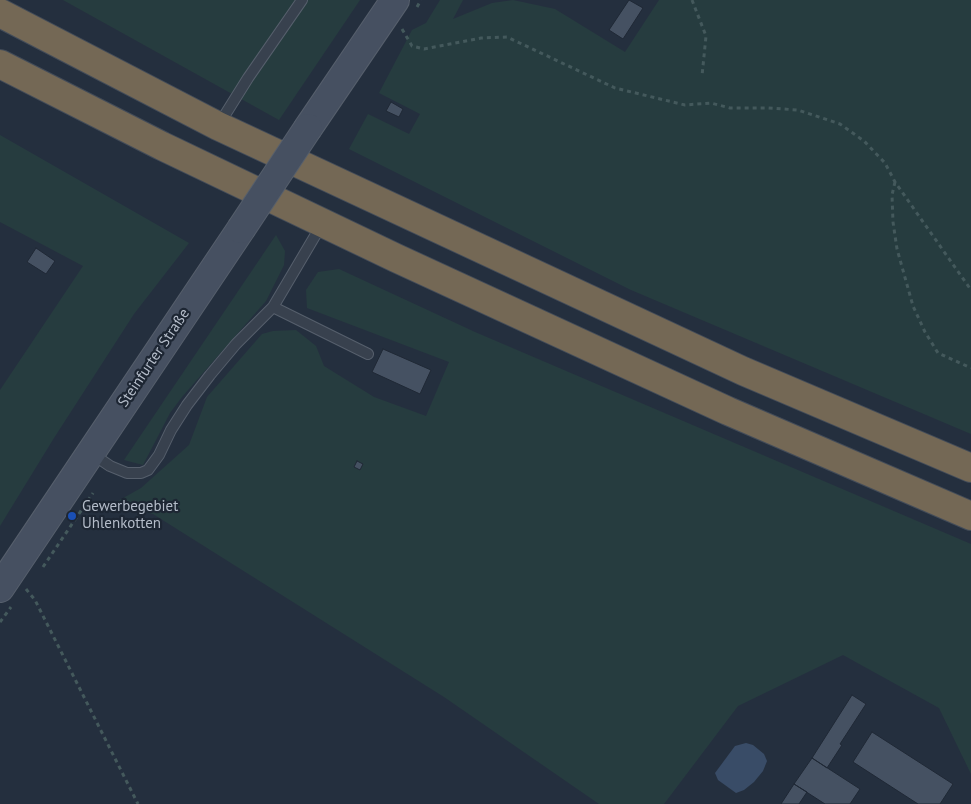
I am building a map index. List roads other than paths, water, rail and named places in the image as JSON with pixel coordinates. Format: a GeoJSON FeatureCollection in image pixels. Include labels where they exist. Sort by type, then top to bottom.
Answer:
{"type":"FeatureCollection","features":[{"type":"Feature","properties":{"kind":"highway"},"geometry":{"type":"LineString","coordinates":[[0,13],[218,126],[743,371],[971,468]]}},
{"type":"Feature","properties":{"kind":"highway"},"geometry":{"type":"LineString","coordinates":[[0,64],[162,146],[405,262],[728,410],[971,516]]}},
{"type":"Feature","properties":{"kind":"main road","name":"Steinfurter Straße"},"geometry":{"type":"LineString","coordinates":[[13,588],[90,452],[308,128],[398,10]]}},
{"type":"Feature","properties":{"kind":"lane"},"geometry":{"type":"LineString","coordinates":[[218,126],[248,78],[302,0]]}},
{"type":"Feature","properties":{"kind":"lane"},"geometry":{"type":"LineString","coordinates":[[90,452],[110,466],[127,473],[141,473],[148,470],[159,455],[186,405],[236,344],[273,307],[323,223]]}},
{"type":"Feature","properties":{"kind":"lane"},"geometry":{"type":"LineString","coordinates":[[273,307],[368,354]]}},
{"type":"Feature","properties":{"kind":"water"},"geometry":{"type":"Polygon","coordinates":[[[746,743],[753,745],[764,754],[767,761],[763,771],[754,782],[744,790],[736,793],[718,780],[715,773],[735,746],[746,743]]]}},
{"type":"Feature","properties":{"kind":"place","name":"Gewerbegebiet Uhlenkotten"},"geometry":{"type":"Point","coordinates":[72,516]}}]}
